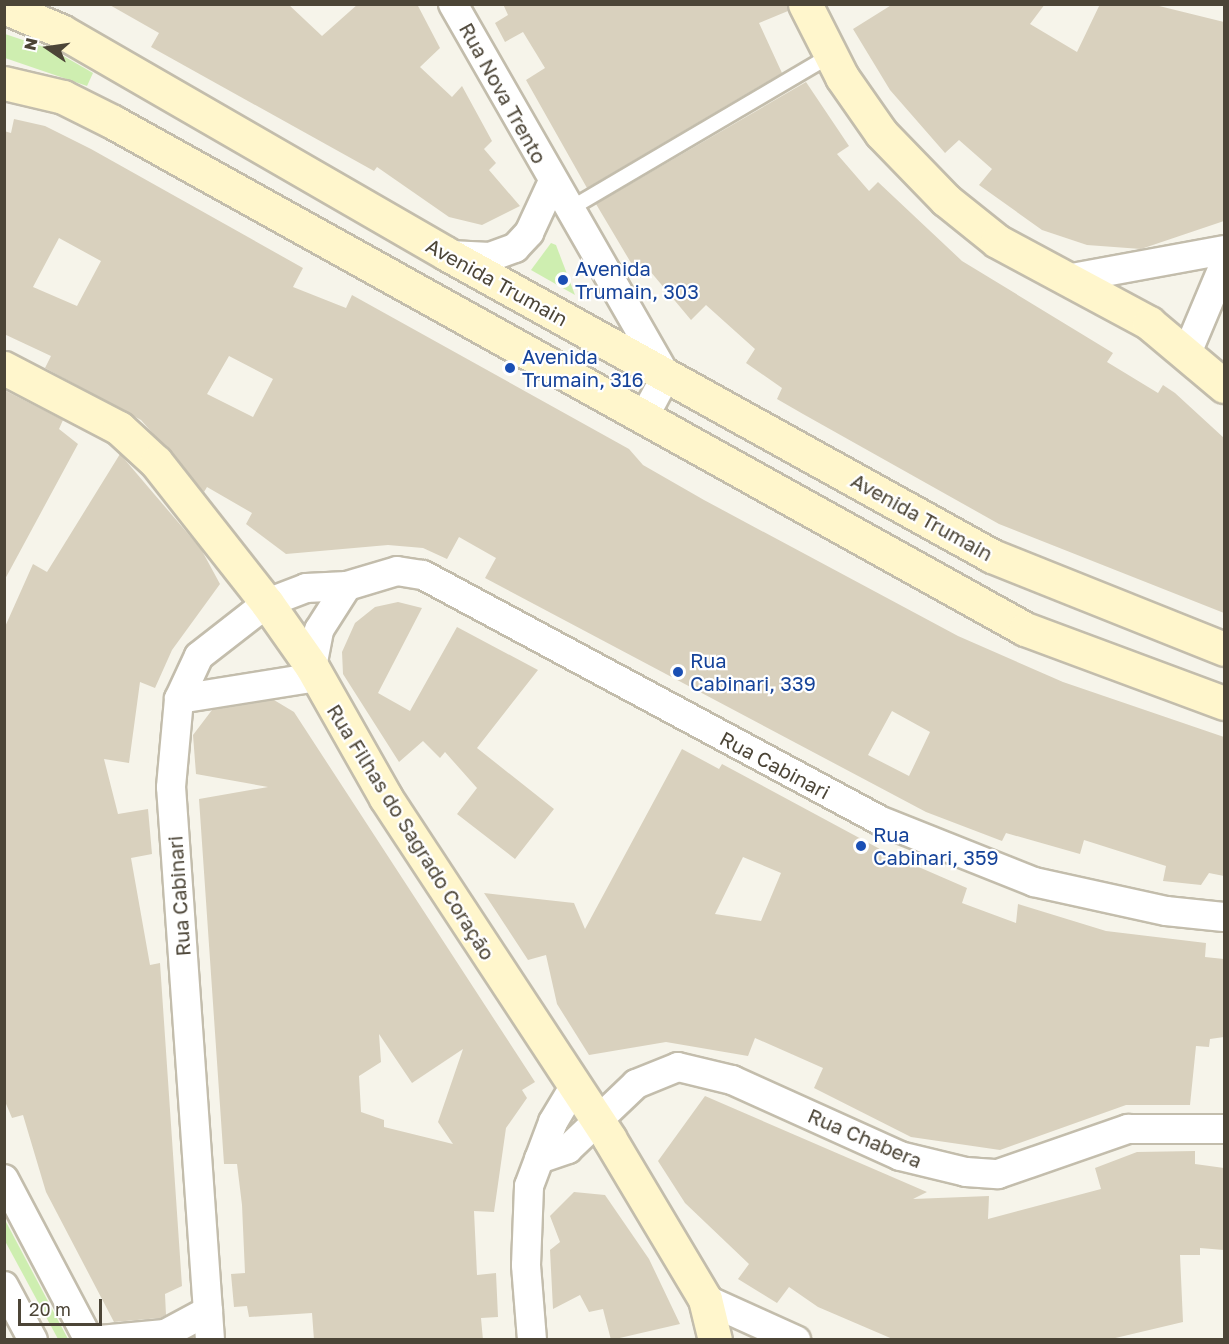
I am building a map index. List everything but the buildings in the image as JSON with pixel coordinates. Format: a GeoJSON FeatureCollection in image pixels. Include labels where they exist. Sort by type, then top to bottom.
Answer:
{"type":"FeatureCollection","features":[{"type":"Feature","properties":{"kind":"main road"},"geometry":{"type":"LineString","coordinates":[[805,4],[831,56],[880,133],[946,200],[997,241],[1072,278],[1187,353],[1224,386]]}},
{"type":"Feature","properties":{"kind":"main road","name":"Avenida Trumain"},"geometry":{"type":"LineString","coordinates":[[4,7],[61,31],[447,254],[992,556],[1224,649]]}},
{"type":"Feature","properties":{"kind":"main road"},"geometry":{"type":"LineString","coordinates":[[4,83],[63,97],[113,122],[1025,629],[1224,703]]}},
{"type":"Feature","properties":{"kind":"main road","name":"Rua Filhas do Sagrado Coração"},"geometry":{"type":"LineString","coordinates":[[4,368],[119,428],[156,462],[267,603],[314,672],[386,798],[573,1089],[599,1123],[705,1299],[715,1340]]}},
{"type":"Feature","properties":{"kind":"street","name":"Rua Nova Trento"},"geometry":{"type":"LineString","coordinates":[[453,4],[568,210],[666,376]]}},
{"type":"Feature","properties":{"kind":"street","name":"Rua Nova Trento"},"geometry":{"type":"LineString","coordinates":[[447,254],[490,257],[515,248],[529,233],[553,181]]}},
{"type":"Feature","properties":{"kind":"street"},"geometry":{"type":"LineString","coordinates":[[1072,278],[1224,250]]}},
{"type":"Feature","properties":{"kind":"street"},"geometry":{"type":"LineString","coordinates":[[1187,353],[1224,265]]}},
{"type":"Feature","properties":{"kind":"street"},"geometry":{"type":"LineString","coordinates":[[644,417],[666,376]]}},
{"type":"Feature","properties":{"kind":"street","name":"Rua Cabinari"},"geometry":{"type":"LineString","coordinates":[[210,1340],[171,787],[179,699],[199,656],[267,603],[306,588],[348,586],[397,571],[423,575],[881,821],[1034,882],[1166,911],[1224,917]]}},
{"type":"Feature","properties":{"kind":"street"},"geometry":{"type":"LineString","coordinates":[[179,699],[314,672],[319,630],[348,586]]}},
{"type":"Feature","properties":{"kind":"street","name":"Rua Chabera"},"geometry":{"type":"LineString","coordinates":[[539,1159],[567,1149],[599,1123],[636,1084],[678,1067],[732,1080],[900,1156],[966,1172],[998,1173],[1128,1130],[1224,1129]]}},
{"type":"Feature","properties":{"kind":"street"},"geometry":{"type":"LineString","coordinates":[[531,1340],[527,1205],[539,1159],[573,1089]]}},
{"type":"Feature","properties":{"kind":"street"},"geometry":{"type":"LineString","coordinates":[[4,1179],[89,1340]]}},
{"type":"Feature","properties":{"kind":"street"},"geometry":{"type":"LineString","coordinates":[[4,1286],[33,1340]]}},
{"type":"Feature","properties":{"kind":"street"},"geometry":{"type":"LineString","coordinates":[[705,1299],[796,1340]]}},
{"type":"Feature","properties":{"kind":"street"},"geometry":{"type":"LineString","coordinates":[[100,1340],[165,1334],[208,1311]]}},
{"type":"Feature","properties":{"kind":"lane"},"geometry":{"type":"LineString","coordinates":[[568,210],[831,56]]}},
{"type":"Feature","properties":{"kind":"green space"},"geometry":{"type":"Polygon","coordinates":[[[5,34],[53,50],[93,73],[87,86],[5,58],[5,34]]]}},
{"type":"Feature","properties":{"kind":"green space"},"geometry":{"type":"Polygon","coordinates":[[[551,243],[556,245],[575,295],[531,270],[551,243]]]}},
{"type":"Feature","properties":{"kind":"green space"},"geometry":{"type":"Polygon","coordinates":[[[5,1220],[68,1339],[58,1339],[5,1241],[5,1220]]]}},
{"type":"Feature","properties":{"kind":"place","name":"Avenida Trumain, 303"},"geometry":{"type":"Point","coordinates":[563,280]}},
{"type":"Feature","properties":{"kind":"place","name":"Avenida Trumain, 316"},"geometry":{"type":"Point","coordinates":[510,368]}},
{"type":"Feature","properties":{"kind":"place","name":"Rua Cabinari, 339"},"geometry":{"type":"Point","coordinates":[678,672]}},
{"type":"Feature","properties":{"kind":"place","name":"Rua Cabinari, 359"},"geometry":{"type":"Point","coordinates":[861,846]}}]}
